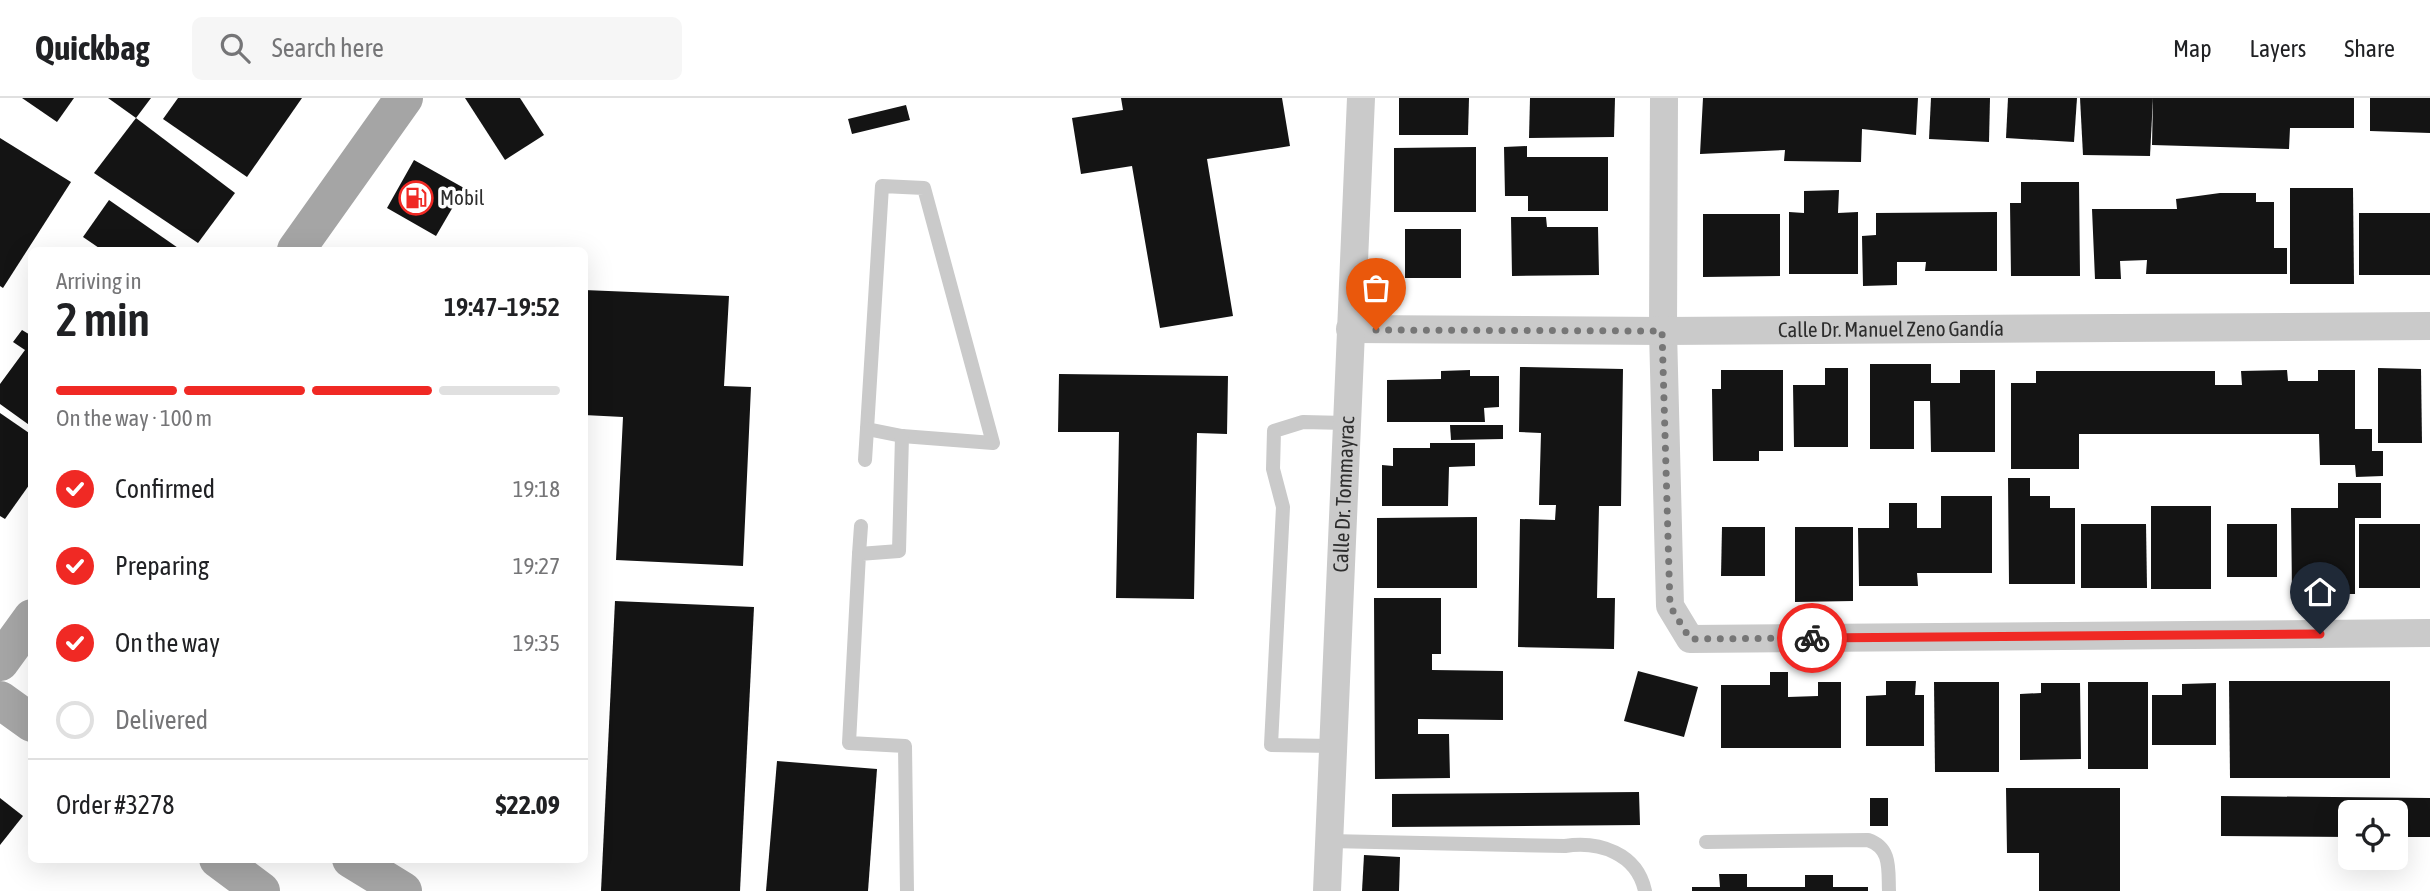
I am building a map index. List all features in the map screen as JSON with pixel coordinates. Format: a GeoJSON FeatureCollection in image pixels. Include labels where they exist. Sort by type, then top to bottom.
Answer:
{"type":"FeatureCollection","features":[{"type":"Feature","properties":{"kind":"main road"},"geometry":{"type":"LineString","coordinates":[[298,247],[404,98]]}},
{"type":"Feature","properties":{"kind":"main road"},"geometry":{"type":"LineString","coordinates":[[0,662],[22,624]]}},
{"type":"Feature","properties":{"kind":"main road"},"geometry":{"type":"LineString","coordinates":[[0,700],[28,720]]}},
{"type":"Feature","properties":{"kind":"main road"},"geometry":{"type":"LineString","coordinates":[[223,863],[261,891]]}},
{"type":"Feature","properties":{"kind":"main road"},"geometry":{"type":"LineString","coordinates":[[358,863],[403,891]]}},
{"type":"Feature","properties":{"kind":"street","name":"Calle Dr. Tommayrac"},"geometry":{"type":"LineString","coordinates":[[1327,891],[1361,98]]}},
{"type":"Feature","properties":{"kind":"street"},"geometry":{"type":"LineString","coordinates":[[1664,98],[1662,331],[1670,606],[1690,639],[2430,633]]}},
{"type":"Feature","properties":{"kind":"street","name":"Calle Dr. Manuel Zeno Gandía"},"geometry":{"type":"LineString","coordinates":[[1350,330],[1662,331],[2430,326]]}},
{"type":"Feature","properties":{"kind":"lane"},"geometry":{"type":"LineString","coordinates":[[865,460],[882,187],[924,188],[993,443],[902,436],[867,429]]}},
{"type":"Feature","properties":{"kind":"lane"},"geometry":{"type":"LineString","coordinates":[[1333,746],[1271,745],[1283,507],[1273,469],[1274,431],[1303,422],[1346,423]]}},
{"type":"Feature","properties":{"kind":"lane"},"geometry":{"type":"LineString","coordinates":[[859,554],[899,551],[902,436]]}},
{"type":"Feature","properties":{"kind":"lane"},"geometry":{"type":"LineString","coordinates":[[861,526],[849,743],[905,747],[907,891]]}},
{"type":"Feature","properties":{"kind":"lane"},"geometry":{"type":"LineString","coordinates":[[1706,842],[1868,840],[1876,843],[1887,855],[1889,891]]}},
{"type":"Feature","properties":{"kind":"lane"},"geometry":{"type":"LineString","coordinates":[[1329,841],[1603,846],[1620,855],[1635,868],[1645,891]]}},
{"type":"Feature","properties":{"kind":"building"},"geometry":{"type":"Polygon","coordinates":[[[22,98],[74,98],[57,122],[22,98]]]}},
{"type":"Feature","properties":{"kind":"building"},"geometry":{"type":"Polygon","coordinates":[[[108,98],[151,98],[136,118],[108,98]]]}},
{"type":"Feature","properties":{"kind":"building"},"geometry":{"type":"Polygon","coordinates":[[[178,98],[302,98],[247,177],[163,119],[178,98]]]}},
{"type":"Feature","properties":{"kind":"building"},"geometry":{"type":"Polygon","coordinates":[[[465,98],[520,98],[544,135],[505,160],[465,98]]]}},
{"type":"Feature","properties":{"kind":"building"},"geometry":{"type":"Polygon","coordinates":[[[1121,98],[1282,98],[1290,146],[1207,159],[1233,316],[1160,328],[1132,166],[1081,174],[1072,118],[1123,110],[1121,98]]]}},
{"type":"Feature","properties":{"kind":"building"},"geometry":{"type":"Polygon","coordinates":[[[1399,98],[1469,98],[1468,135],[1399,135],[1399,98]]]}},
{"type":"Feature","properties":{"kind":"building"},"geometry":{"type":"Polygon","coordinates":[[[1530,98],[1615,98],[1614,137],[1529,138],[1530,98]]]}},
{"type":"Feature","properties":{"kind":"building"},"geometry":{"type":"Polygon","coordinates":[[[1703,98],[1918,98],[1916,135],[1862,129],[1861,162],[1784,161],[1785,150],[1700,154],[1703,98]]]}},
{"type":"Feature","properties":{"kind":"building"},"geometry":{"type":"Polygon","coordinates":[[[1931,98],[1990,98],[1989,142],[1929,139],[1931,98]]]}},
{"type":"Feature","properties":{"kind":"building"},"geometry":{"type":"Polygon","coordinates":[[[2008,98],[2077,98],[2074,142],[2006,138],[2008,98]]]}},
{"type":"Feature","properties":{"kind":"building"},"geometry":{"type":"Polygon","coordinates":[[[2080,98],[2153,98],[2150,156],[2083,155],[2080,98]]]}},
{"type":"Feature","properties":{"kind":"building"},"geometry":{"type":"Polygon","coordinates":[[[2153,98],[2354,98],[2354,128],[2290,128],[2289,149],[2152,145],[2153,98]]]}},
{"type":"Feature","properties":{"kind":"building"},"geometry":{"type":"Polygon","coordinates":[[[2370,98],[2430,98],[2430,133],[2370,131],[2370,98]]]}},
{"type":"Feature","properties":{"kind":"building"},"geometry":{"type":"Polygon","coordinates":[[[906,105],[910,120],[852,134],[848,119],[906,105]]]}},
{"type":"Feature","properties":{"kind":"building"},"geometry":{"type":"Polygon","coordinates":[[[136,118],[235,193],[198,243],[94,173],[136,118]]]}},
{"type":"Feature","properties":{"kind":"building"},"geometry":{"type":"Polygon","coordinates":[[[0,138],[71,182],[3,288],[0,286],[0,138]]]}},
{"type":"Feature","properties":{"kind":"building"},"geometry":{"type":"Polygon","coordinates":[[[1527,146],[1527,157],[1608,157],[1608,211],[1528,211],[1528,196],[1505,196],[1504,147],[1527,146]]]}},
{"type":"Feature","properties":{"kind":"building"},"geometry":{"type":"Polygon","coordinates":[[[1476,147],[1476,212],[1394,212],[1394,148],[1476,147]]]}},
{"type":"Feature","properties":{"kind":"building"},"geometry":{"type":"Polygon","coordinates":[[[414,160],[464,188],[436,236],[387,208],[414,160]]]}},
{"type":"Feature","properties":{"kind":"building"},"geometry":{"type":"Polygon","coordinates":[[[2021,182],[2079,182],[2080,276],[2011,276],[2010,203],[2021,203],[2021,182]]]}},
{"type":"Feature","properties":{"kind":"building"},"geometry":{"type":"Polygon","coordinates":[[[2290,188],[2353,188],[2354,284],[2290,284],[2290,188]]]}},
{"type":"Feature","properties":{"kind":"building"},"geometry":{"type":"Polygon","coordinates":[[[1839,190],[1838,213],[1858,212],[1858,274],[1789,274],[1789,212],[1804,213],[1804,191],[1839,190]]]}},
{"type":"Feature","properties":{"kind":"building"},"geometry":{"type":"Polygon","coordinates":[[[2220,193],[2256,193],[2256,202],[2274,202],[2274,248],[2287,248],[2287,274],[2146,274],[2147,260],[2120,261],[2121,279],[2095,279],[2092,209],[2177,209],[2176,199],[2220,193]]]}},
{"type":"Feature","properties":{"kind":"building"},"geometry":{"type":"Polygon","coordinates":[[[109,200],[177,247],[98,247],[83,237],[109,200]]]}},
{"type":"Feature","properties":{"kind":"building"},"geometry":{"type":"Polygon","coordinates":[[[1997,212],[1997,271],[1925,271],[1926,262],[1897,262],[1897,285],[1863,286],[1862,236],[1876,235],[1876,213],[1997,212]]]}},
{"type":"Feature","properties":{"kind":"building"},"geometry":{"type":"Polygon","coordinates":[[[2359,213],[2430,213],[2430,275],[2359,275],[2359,213]]]}},
{"type":"Feature","properties":{"kind":"building"},"geometry":{"type":"Polygon","coordinates":[[[1703,214],[1780,214],[1780,276],[1703,277],[1703,214]]]}},
{"type":"Feature","properties":{"kind":"building"},"geometry":{"type":"Polygon","coordinates":[[[1511,217],[1546,217],[1547,227],[1598,227],[1599,275],[1512,276],[1511,217]]]}},
{"type":"Feature","properties":{"kind":"building"},"geometry":{"type":"Polygon","coordinates":[[[1405,229],[1461,229],[1461,278],[1405,278],[1405,229]]]}},
{"type":"Feature","properties":{"kind":"building"},"geometry":{"type":"Polygon","coordinates":[[[588,290],[729,296],[724,386],[751,387],[743,566],[616,560],[623,417],[588,415],[588,290]]]}},
{"type":"Feature","properties":{"kind":"building"},"geometry":{"type":"Polygon","coordinates":[[[22,330],[28,334],[28,424],[0,404],[0,384],[25,350],[13,342],[22,330]]]}},
{"type":"Feature","properties":{"kind":"building"},"geometry":{"type":"Polygon","coordinates":[[[1870,364],[1931,364],[1931,383],[1960,383],[1960,370],[1995,370],[1995,452],[1931,452],[1930,401],[1914,401],[1914,449],[1870,449],[1870,364]]]}},
{"type":"Feature","properties":{"kind":"building"},"geometry":{"type":"Polygon","coordinates":[[[1520,367],[1623,369],[1621,506],[1599,506],[1597,598],[1615,598],[1614,649],[1518,647],[1520,519],[1555,520],[1556,505],[1539,505],[1541,433],[1519,432],[1520,367]]]}},
{"type":"Feature","properties":{"kind":"building"},"geometry":{"type":"Polygon","coordinates":[[[1825,368],[1848,368],[1848,447],[1794,447],[1793,385],[1825,385],[1825,368]]]}},
{"type":"Feature","properties":{"kind":"building"},"geometry":{"type":"Polygon","coordinates":[[[2378,368],[2421,369],[2422,443],[2378,443],[2378,368]]]}},
{"type":"Feature","properties":{"kind":"building"},"geometry":{"type":"Polygon","coordinates":[[[1470,370],[1470,376],[1499,376],[1499,407],[1484,408],[1485,422],[1387,422],[1387,380],[1441,379],[1441,371],[1470,370]]]}},
{"type":"Feature","properties":{"kind":"building"},"geometry":{"type":"Polygon","coordinates":[[[1721,370],[1783,370],[1783,451],[1759,451],[1759,461],[1713,461],[1712,389],[1721,389],[1721,370]]]}},
{"type":"Feature","properties":{"kind":"building"},"geometry":{"type":"Polygon","coordinates":[[[2287,370],[2288,381],[2318,381],[2318,370],[2355,370],[2355,429],[2372,429],[2372,451],[2383,451],[2383,476],[2356,477],[2355,465],[2320,465],[2319,434],[2079,434],[2079,469],[2011,469],[2011,383],[2036,383],[2036,371],[2215,371],[2215,385],[2242,385],[2241,371],[2287,370]]]}},
{"type":"Feature","properties":{"kind":"building"},"geometry":{"type":"Polygon","coordinates":[[[1059,374],[1228,376],[1227,434],[1197,433],[1194,599],[1116,598],[1119,432],[1058,432],[1059,374]]]}},
{"type":"Feature","properties":{"kind":"building"},"geometry":{"type":"Polygon","coordinates":[[[0,413],[28,432],[28,487],[5,519],[0,516],[0,413]]]}},
{"type":"Feature","properties":{"kind":"building"},"geometry":{"type":"Polygon","coordinates":[[[1450,425],[1503,425],[1503,439],[1451,440],[1450,425]]]}},
{"type":"Feature","properties":{"kind":"building"},"geometry":{"type":"Polygon","coordinates":[[[1430,443],[1475,443],[1475,466],[1449,467],[1448,506],[1382,506],[1382,465],[1393,466],[1393,448],[1430,448],[1430,443]]]}},
{"type":"Feature","properties":{"kind":"building"},"geometry":{"type":"Polygon","coordinates":[[[2008,478],[2030,478],[2030,496],[2050,496],[2050,508],[2075,508],[2075,584],[2009,584],[2008,478]]]}},
{"type":"Feature","properties":{"kind":"building"},"geometry":{"type":"Polygon","coordinates":[[[2338,483],[2381,483],[2381,518],[2355,518],[2355,594],[2292,594],[2291,508],[2338,508],[2338,483]]]}},
{"type":"Feature","properties":{"kind":"building"},"geometry":{"type":"Polygon","coordinates":[[[1941,496],[1992,496],[1992,573],[1917,573],[1918,586],[1859,586],[1858,528],[1889,528],[1889,503],[1917,503],[1917,528],[1941,528],[1941,496]]]}},
{"type":"Feature","properties":{"kind":"building"},"geometry":{"type":"Polygon","coordinates":[[[2151,506],[2211,506],[2211,589],[2151,589],[2151,506]]]}},
{"type":"Feature","properties":{"kind":"building"},"geometry":{"type":"Polygon","coordinates":[[[1477,517],[1477,588],[1377,588],[1377,518],[1477,517]]]}},
{"type":"Feature","properties":{"kind":"building"},"geometry":{"type":"Polygon","coordinates":[[[2081,524],[2146,524],[2147,588],[2081,588],[2081,524]]]}},
{"type":"Feature","properties":{"kind":"building"},"geometry":{"type":"Polygon","coordinates":[[[2227,524],[2277,524],[2277,577],[2227,577],[2227,524]]]}},
{"type":"Feature","properties":{"kind":"building"},"geometry":{"type":"Polygon","coordinates":[[[2359,524],[2420,524],[2420,588],[2359,588],[2359,524]]]}},
{"type":"Feature","properties":{"kind":"building"},"geometry":{"type":"Polygon","coordinates":[[[1722,527],[1765,527],[1765,576],[1721,576],[1722,527]]]}},
{"type":"Feature","properties":{"kind":"building"},"geometry":{"type":"Polygon","coordinates":[[[1795,527],[1853,527],[1853,601],[1795,602],[1795,527]]]}},
{"type":"Feature","properties":{"kind":"building"},"geometry":{"type":"Polygon","coordinates":[[[1374,598],[1441,598],[1441,654],[1432,654],[1432,670],[1503,671],[1503,720],[1418,719],[1418,734],[1449,734],[1450,778],[1375,779],[1374,598]]]}},
{"type":"Feature","properties":{"kind":"building"},"geometry":{"type":"Polygon","coordinates":[[[615,601],[754,607],[740,891],[601,891],[615,601]]]}},
{"type":"Feature","properties":{"kind":"building"},"geometry":{"type":"Polygon","coordinates":[[[1638,671],[1698,687],[1684,737],[1624,721],[1638,671]]]}},
{"type":"Feature","properties":{"kind":"building"},"geometry":{"type":"Polygon","coordinates":[[[1770,672],[1788,672],[1788,697],[1818,696],[1818,682],[1841,682],[1841,748],[1721,748],[1721,685],[1770,685],[1770,672]]]}},
{"type":"Feature","properties":{"kind":"building"},"geometry":{"type":"Polygon","coordinates":[[[1886,681],[1916,681],[1915,695],[1924,695],[1924,746],[1866,746],[1866,696],[1886,695],[1886,681]]]}},
{"type":"Feature","properties":{"kind":"building"},"geometry":{"type":"Polygon","coordinates":[[[2229,681],[2390,681],[2390,778],[2230,778],[2229,681]]]}},
{"type":"Feature","properties":{"kind":"building"},"geometry":{"type":"Polygon","coordinates":[[[1934,682],[1999,682],[1999,772],[1935,772],[1934,682]]]}},
{"type":"Feature","properties":{"kind":"building"},"geometry":{"type":"Polygon","coordinates":[[[2088,682],[2148,682],[2148,769],[2088,769],[2088,682]]]}},
{"type":"Feature","properties":{"kind":"building"},"geometry":{"type":"Polygon","coordinates":[[[2041,683],[2080,683],[2081,759],[2020,760],[2020,694],[2041,693],[2041,683]]]}},
{"type":"Feature","properties":{"kind":"building"},"geometry":{"type":"Polygon","coordinates":[[[2216,683],[2216,745],[2152,745],[2152,695],[2182,695],[2182,684],[2216,683]]]}},
{"type":"Feature","properties":{"kind":"building"},"geometry":{"type":"Polygon","coordinates":[[[777,761],[877,769],[868,891],[766,891],[777,761]]]}},
{"type":"Feature","properties":{"kind":"building"},"geometry":{"type":"Polygon","coordinates":[[[2006,788],[2120,788],[2120,891],[2039,891],[2039,853],[2007,853],[2006,788]]]}},
{"type":"Feature","properties":{"kind":"building"},"geometry":{"type":"Polygon","coordinates":[[[1639,792],[1640,825],[1392,827],[1392,794],[1639,792]]]}},
{"type":"Feature","properties":{"kind":"building"},"geometry":{"type":"Polygon","coordinates":[[[2221,796],[2430,798],[2430,837],[2408,837],[2408,800],[2338,800],[2338,837],[2221,836],[2221,796]]]}},
{"type":"Feature","properties":{"kind":"building"},"geometry":{"type":"Polygon","coordinates":[[[0,798],[23,816],[0,845],[0,798]]]}},
{"type":"Feature","properties":{"kind":"building"},"geometry":{"type":"Polygon","coordinates":[[[1870,798],[1888,798],[1888,826],[1870,826],[1870,798]]]}},
{"type":"Feature","properties":{"kind":"building"},"geometry":{"type":"Polygon","coordinates":[[[1364,855],[1400,857],[1399,891],[1362,891],[1364,855]]]}},
{"type":"Feature","properties":{"kind":"building"},"geometry":{"type":"Polygon","coordinates":[[[1719,874],[1747,874],[1747,887],[1805,887],[1805,875],[1833,875],[1833,887],[1868,887],[1868,891],[1692,891],[1692,887],[1720,887],[1719,874]]]}},
{"type":"Feature","properties":{"kind":"way so far"},"geometry":{"type":"LineString","coordinates":[[1376,330],[1662,331],[1670,606],[1690,639],[1812,638]]}},
{"type":"Feature","properties":{"kind":"place","name":"Mobil"},"geometry":{"type":"Point","coordinates":[416,198]}},
{"type":"Feature","properties":{"kind":"route"},"geometry":{"type":"LineString","coordinates":[[1812,638],[2320,634]]}}]}
